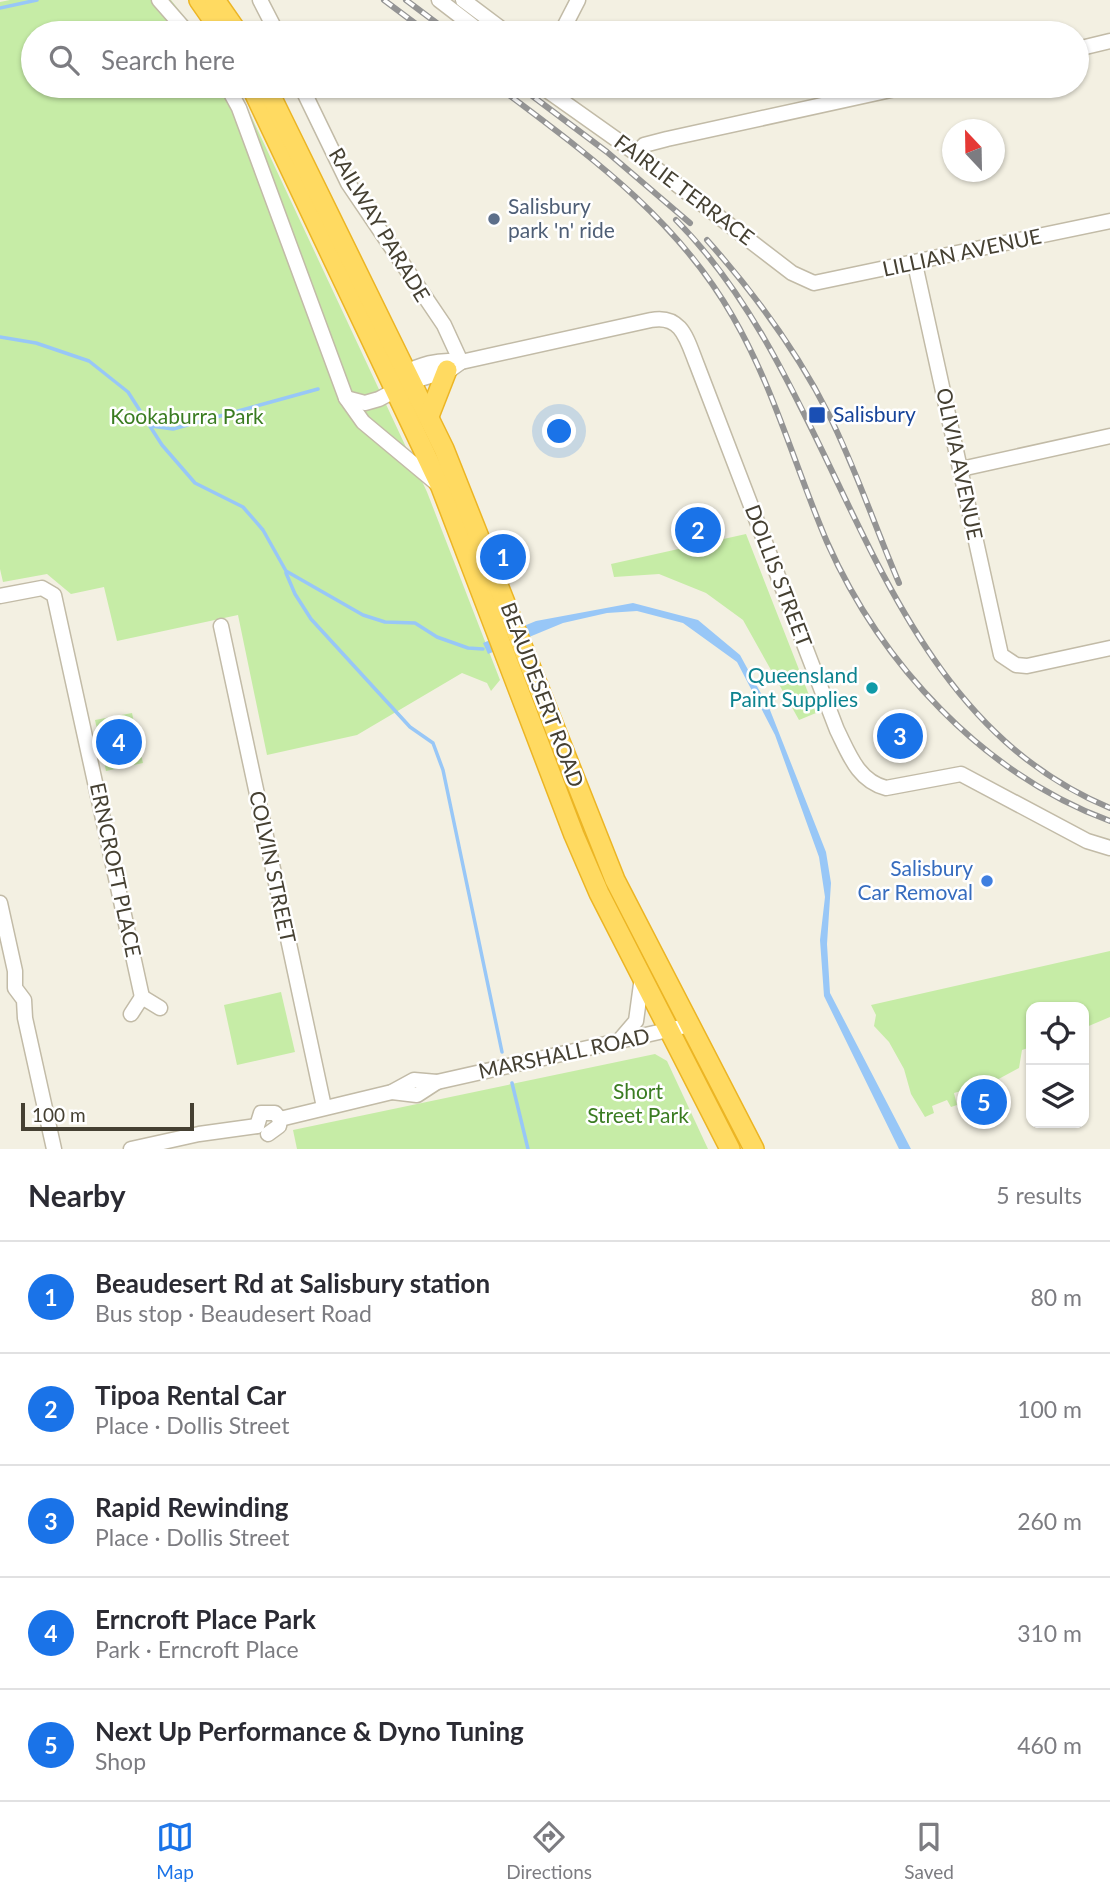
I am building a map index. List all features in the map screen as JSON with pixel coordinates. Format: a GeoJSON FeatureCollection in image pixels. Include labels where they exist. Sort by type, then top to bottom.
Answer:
{"type":"FeatureCollection","features":[{"type":"Feature","properties":{"kind":"highway"},"geometry":{"type":"LineString","coordinates":[[199,0],[214,21]]}},
{"type":"Feature","properties":{"kind":"highway"},"geometry":{"type":"LineString","coordinates":[[215,0],[230,21]]}},
{"type":"Feature","properties":{"kind":"highway","name":"BEAUDESERT ROAD"},"geometry":{"type":"LineString","coordinates":[[257,98],[501,614]]}},
{"type":"Feature","properties":{"kind":"highway","name":"BEAUDESERT ROAD"},"geometry":{"type":"LineString","coordinates":[[272,98],[429,416],[520,665],[574,835],[730,1149]]}},
{"type":"Feature","properties":{"kind":"highway"},"geometry":{"type":"LineString","coordinates":[[429,416],[454,366]]}},
{"type":"Feature","properties":{"kind":"highway","name":"BEAUDESERT ROAD"},"geometry":{"type":"LineString","coordinates":[[520,665],[615,880],[754,1149]]}},
{"type":"Feature","properties":{"kind":"street"},"geometry":{"type":"LineString","coordinates":[[159,0],[177,21]]}},
{"type":"Feature","properties":{"kind":"street"},"geometry":{"type":"LineString","coordinates":[[260,0],[271,21]]}},
{"type":"Feature","properties":{"kind":"street"},"geometry":{"type":"LineString","coordinates":[[439,0],[466,21]]}},
{"type":"Feature","properties":{"kind":"street"},"geometry":{"type":"LineString","coordinates":[[463,0],[491,21]]}},
{"type":"Feature","properties":{"kind":"street"},"geometry":{"type":"LineString","coordinates":[[566,21],[578,0]]}},
{"type":"Feature","properties":{"kind":"street"},"geometry":{"type":"LineString","coordinates":[[1089,46],[1110,41]]}},
{"type":"Feature","properties":{"kind":"street","name":"BEAUDESERT ROAD"},"geometry":{"type":"LineString","coordinates":[[234,98],[346,398],[363,422],[441,487]]}},
{"type":"Feature","properties":{"kind":"street","name":"RAILWAY PARADE"},"geometry":{"type":"LineString","coordinates":[[307,98],[348,183],[444,325],[454,366]]}},
{"type":"Feature","properties":{"kind":"street","name":"FAIRLIE TERRACE"},"geometry":{"type":"LineString","coordinates":[[565,98],[792,273],[814,283]]}},
{"type":"Feature","properties":{"kind":"street"},"geometry":{"type":"LineString","coordinates":[[637,153],[644,145],[667,139],[854,98]]}},
{"type":"Feature","properties":{"kind":"street","name":"LILLIAN AVENUE"},"geometry":{"type":"LineString","coordinates":[[814,283],[915,264],[1110,221]]}},
{"type":"Feature","properties":{"kind":"street","name":"OLIVIA AVENUE"},"geometry":{"type":"LineString","coordinates":[[915,264],[998,646],[1008,662],[1027,666],[1110,648]]}},
{"type":"Feature","properties":{"kind":"street","name":"DOLLIS STREET"},"geometry":{"type":"LineString","coordinates":[[454,366],[663,317],[675,320],[684,333],[697,365],[838,730],[862,775],[874,785],[886,788],[961,774],[1087,841],[1110,848]]}},
{"type":"Feature","properties":{"kind":"street"},"geometry":{"type":"LineString","coordinates":[[346,398],[365,402],[411,376],[454,366]]}},
{"type":"Feature","properties":{"kind":"street"},"geometry":{"type":"LineString","coordinates":[[961,469],[1110,436]]}},
{"type":"Feature","properties":{"kind":"street","name":"ERNCROFT PLACE"},"geometry":{"type":"LineString","coordinates":[[0,596],[42,588],[54,594],[142,997]]}},
{"type":"Feature","properties":{"kind":"street","name":"COLVIN STREET"},"geometry":{"type":"LineString","coordinates":[[221,626],[324,1107]]}},
{"type":"Feature","properties":{"kind":"street"},"geometry":{"type":"LineString","coordinates":[[0,903],[15,971],[15,988],[25,1004],[25,1018],[54,1149]]}},
{"type":"Feature","properties":{"kind":"street"},"geometry":{"type":"LineString","coordinates":[[618,1042],[636,1021],[642,975]]}},
{"type":"Feature","properties":{"kind":"street"},"geometry":{"type":"LineString","coordinates":[[131,1014],[142,997],[160,1008]]}},
{"type":"Feature","properties":{"kind":"street","name":"MARSHALL ROAD"},"geometry":{"type":"LineString","coordinates":[[280,1118],[392,1092],[417,1095],[437,1082],[690,1025]]}},
{"type":"Feature","properties":{"kind":"street"},"geometry":{"type":"LineString","coordinates":[[131,1149],[200,1134],[265,1137],[278,1129],[280,1118],[275,1112],[264,1111],[257,1119],[265,1137]]}},
{"type":"Feature","properties":{"kind":"green space","name":"Kookaburra Park"},"geometry":{"type":"Polygon","coordinates":[[[171,0],[188,21],[21,21],[21,98],[243,98],[427,492],[500,680],[491,691],[487,683],[462,673],[357,735],[267,755],[238,615],[117,641],[104,587],[71,594],[47,574],[3,582],[0,569],[0,2],[171,0]]]}},
{"type":"Feature","properties":{"kind":"green space"},"geometry":{"type":"Polygon","coordinates":[[[746,534],[816,713],[799,720],[743,620],[706,593],[659,574],[614,577],[611,564],[746,534]]]}},
{"type":"Feature","properties":{"kind":"green space"},"geometry":{"type":"Polygon","coordinates":[[[132,713],[143,763],[106,771],[95,720],[132,713]]]}},
{"type":"Feature","properties":{"kind":"green space"},"geometry":{"type":"Polygon","coordinates":[[[1110,951],[1110,1017],[1089,1026],[1089,1002],[1026,1002],[1026,1049],[1022,1050],[1019,1068],[993,1082],[954,1093],[957,1105],[951,1107],[947,1100],[932,1106],[934,1113],[925,1117],[911,1094],[904,1069],[889,1042],[874,1026],[876,1015],[871,1005],[1110,951]]]}},
{"type":"Feature","properties":{"kind":"green space"},"geometry":{"type":"Polygon","coordinates":[[[281,992],[295,1052],[237,1065],[224,1005],[281,992]]]}},
{"type":"Feature","properties":{"kind":"green space","name":"Short Street Park"},"geometry":{"type":"Polygon","coordinates":[[[655,1054],[667,1061],[708,1149],[297,1149],[293,1130],[655,1054]]]}},
{"type":"Feature","properties":{"kind":"water"},"geometry":{"type":"Polygon","coordinates":[[[633,603],[698,620],[740,655],[770,710],[826,852],[831,883],[827,944],[830,993],[911,1149],[899,1149],[824,996],[820,940],[825,897],[819,857],[775,735],[737,662],[683,623],[637,611],[607,613],[563,623],[488,654],[483,643],[536,621],[633,603]]]}},
{"type":"Feature","properties":{"kind":"waterway"},"geometry":{"type":"LineString","coordinates":[[0,8],[37,0]]}},
{"type":"Feature","properties":{"kind":"waterway"},"geometry":{"type":"LineString","coordinates":[[0,337],[36,343],[89,361],[128,392],[162,445],[195,483],[243,507],[263,530],[286,571],[363,615],[385,622],[415,623],[437,637],[468,648],[483,649]]}},
{"type":"Feature","properties":{"kind":"waterway"},"geometry":{"type":"LineString","coordinates":[[151,426],[173,429],[318,389]]}},
{"type":"Feature","properties":{"kind":"waterway"},"geometry":{"type":"LineString","coordinates":[[286,573],[295,594],[311,619],[410,727],[433,743],[443,770],[502,1052]]}},
{"type":"Feature","properties":{"kind":"waterway"},"geometry":{"type":"LineString","coordinates":[[512,1083],[528,1149]]}},
{"type":"Feature","properties":{"kind":"railway"},"geometry":{"type":"LineString","coordinates":[[384,0],[412,21]]}},
{"type":"Feature","properties":{"kind":"railway"},"geometry":{"type":"LineString","coordinates":[[406,0],[434,21]]}},
{"type":"Feature","properties":{"kind":"railway"},"geometry":{"type":"LineString","coordinates":[[513,98],[627,190],[685,248],[710,281],[733,317],[760,372],[815,514],[849,587],[876,630],[907,671],[941,710],[979,744],[1020,775],[1064,801],[1110,821]]}},
{"type":"Feature","properties":{"kind":"railway"},"geometry":{"type":"LineString","coordinates":[[535,98],[607,152],[690,223]]}},
{"type":"Feature","properties":{"kind":"railway"},"geometry":{"type":"LineString","coordinates":[[676,220],[734,291],[782,371],[910,623],[963,697],[1028,760],[1110,808]]}},
{"type":"Feature","properties":{"kind":"railway"},"geometry":{"type":"LineString","coordinates":[[707,240],[774,324],[817,391],[848,456],[899,583]]}},
{"type":"Feature","properties":{"kind":"place","name":"Salisbury park 'n' ride"},"geometry":{"type":"Point","coordinates":[494,219]}},
{"type":"Feature","properties":{"kind":"place","name":"Salisbury"},"geometry":{"type":"Point","coordinates":[817,415]}},
{"type":"Feature","properties":{"kind":"place","name":"Tipoa Rental Car"},"geometry":{"type":"Point","coordinates":[698,530]}},
{"type":"Feature","properties":{"kind":"place","name":"Beaudesert Rd at Salisbury station"},"geometry":{"type":"Point","coordinates":[503,557]}},
{"type":"Feature","properties":{"kind":"place","name":"Queensland Paint Supplies"},"geometry":{"type":"Point","coordinates":[872,688]}},
{"type":"Feature","properties":{"kind":"place","name":"Rapid Rewinding"},"geometry":{"type":"Point","coordinates":[900,736]}},
{"type":"Feature","properties":{"kind":"place","name":"Erncroft Place Park"},"geometry":{"type":"Point","coordinates":[119,742]}},
{"type":"Feature","properties":{"kind":"place","name":"Salisbury Car Removal"},"geometry":{"type":"Point","coordinates":[987,881]}},
{"type":"Feature","properties":{"kind":"place","name":"Next Up Performance & Dyno Tuning"},"geometry":{"type":"Point","coordinates":[984,1102]}}]}
